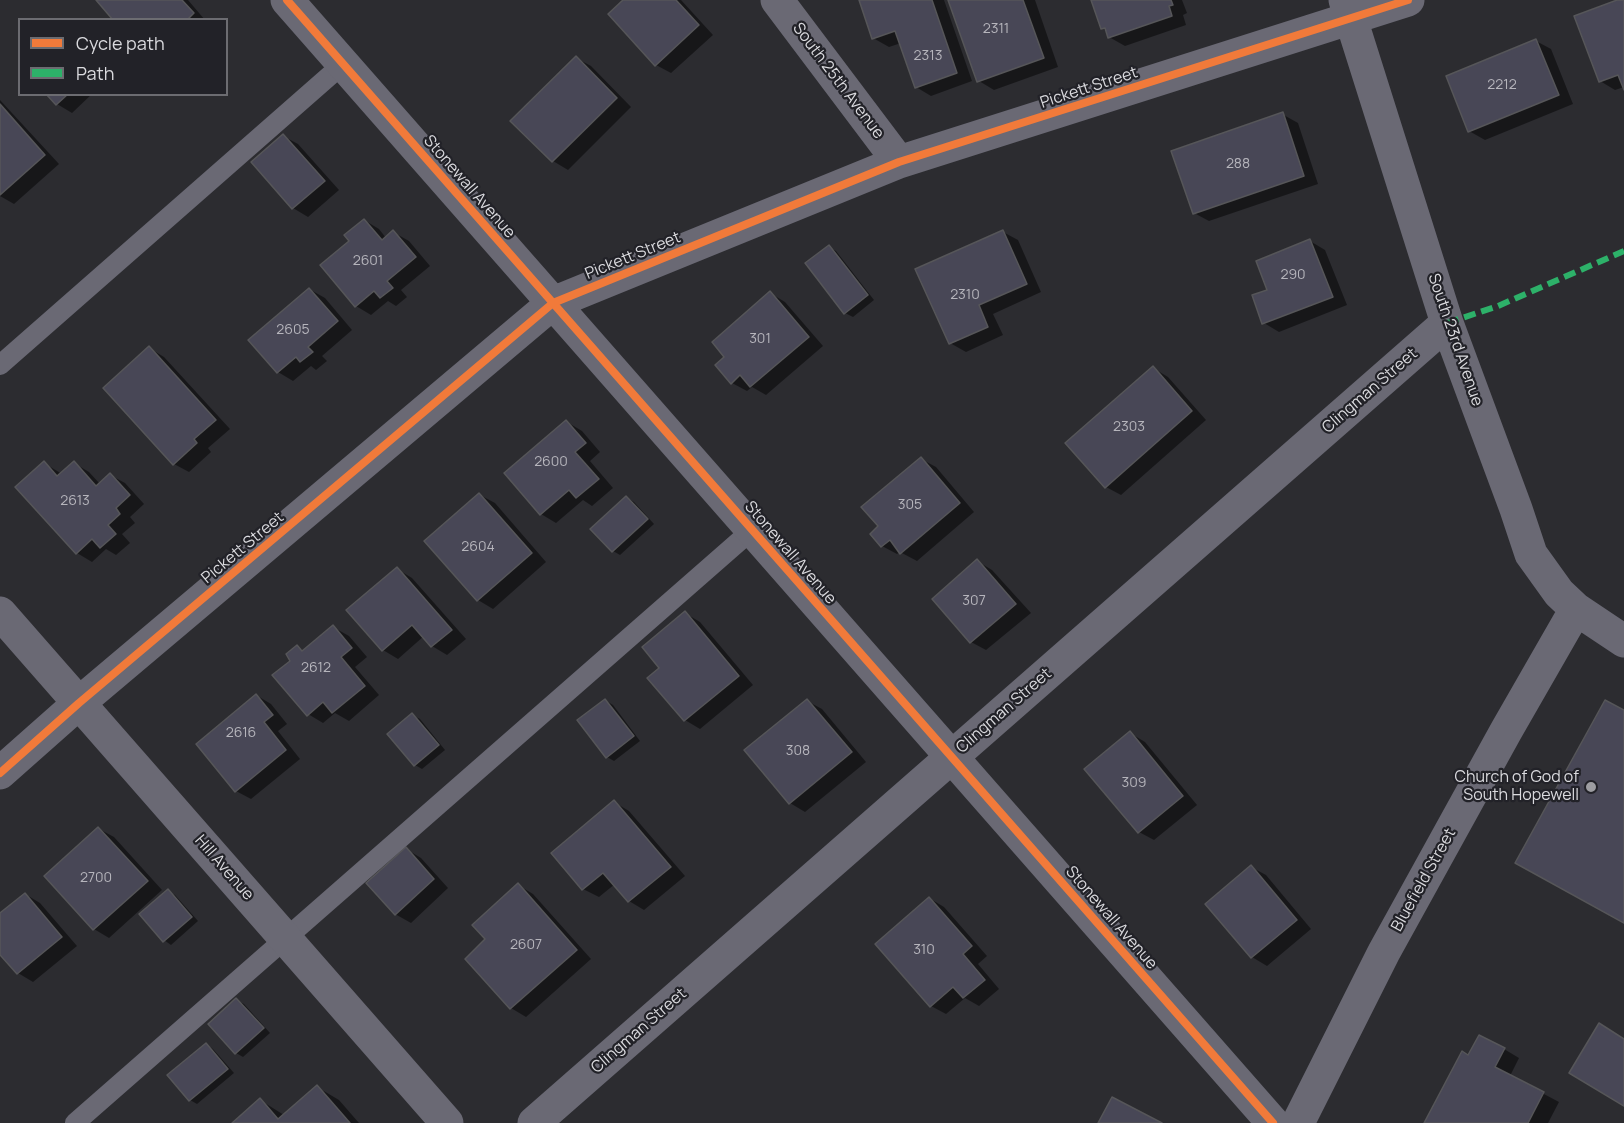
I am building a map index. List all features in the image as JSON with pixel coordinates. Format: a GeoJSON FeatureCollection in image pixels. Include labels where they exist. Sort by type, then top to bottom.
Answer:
{"type":"FeatureCollection","features":[{"type":"Feature","properties":{"kind":"street","name":"Stonewall Avenue"},"geometry":{"type":"LineString","coordinates":[[287,0],[1273,1123]]}},
{"type":"Feature","properties":{"kind":"street","name":"South 25th Avenue"},"geometry":{"type":"LineString","coordinates":[[777,0],[899,162]]}},
{"type":"Feature","properties":{"kind":"street","name":"Pickett Street"},"geometry":{"type":"LineString","coordinates":[[0,773],[553,303],[899,162],[1348,9],[1408,0]]}},
{"type":"Feature","properties":{"kind":"street","name":"South 23rd Avenue"},"geometry":{"type":"LineString","coordinates":[[1348,9],[1447,323],[1531,554],[1559,593],[1576,609],[1624,641]]}},
{"type":"Feature","properties":{"kind":"street","name":"Clingman Street"},"geometry":{"type":"LineString","coordinates":[[534,1123],[1447,323]]}},
{"type":"Feature","properties":{"kind":"street","name":"Bluefield Street"},"geometry":{"type":"LineString","coordinates":[[1298,1123],[1384,952],[1576,609]]}},
{"type":"Feature","properties":{"kind":"street","name":"Hill Avenue"},"geometry":{"type":"LineString","coordinates":[[0,613],[447,1123]]}},
{"type":"Feature","properties":{"kind":"lane"},"geometry":{"type":"LineString","coordinates":[[0,365],[343,64]]}},
{"type":"Feature","properties":{"kind":"lane"},"geometry":{"type":"LineString","coordinates":[[75,1123],[752,530]]}},
{"type":"Feature","properties":{"kind":"building"},"geometry":{"type":"Polygon","coordinates":[[[96,0],[182,0],[194,13],[189,18],[111,18],[96,0]]]}},
{"type":"Feature","properties":{"kind":"building"},"geometry":{"type":"Polygon","coordinates":[[[623,0],[676,0],[699,25],[655,66],[608,14],[623,0]]]}},
{"type":"Feature","properties":{"kind":"building"},"geometry":{"type":"Polygon","coordinates":[[[859,0],[932,0],[957,73],[915,88],[895,31],[872,39],[859,0]]]}},
{"type":"Feature","properties":{"kind":"building"},"geometry":{"type":"Polygon","coordinates":[[[948,0],[1023,0],[1044,58],[977,82],[948,0]]]}},
{"type":"Feature","properties":{"kind":"building"},"geometry":{"type":"Polygon","coordinates":[[[1091,0],[1171,0],[1173,5],[1169,6],[1172,16],[1108,38],[1105,28],[1101,29],[1091,0]]]}},
{"type":"Feature","properties":{"kind":"building"},"geometry":{"type":"Polygon","coordinates":[[[1617,0],[1624,0],[1624,90],[1618,75],[1599,82],[1574,16],[1617,0]]]}},
{"type":"Feature","properties":{"kind":"building"},"geometry":{"type":"Polygon","coordinates":[[[1536,39],[1559,95],[1468,132],[1446,76],[1536,39]]]}},
{"type":"Feature","properties":{"kind":"building"},"geometry":{"type":"Polygon","coordinates":[[[576,56],[617,98],[552,162],[510,121],[576,56]]]}},
{"type":"Feature","properties":{"kind":"building"},"geometry":{"type":"Polygon","coordinates":[[[48,96],[66,96],[56,105],[48,96]]]}},
{"type":"Feature","properties":{"kind":"building"},"geometry":{"type":"Polygon","coordinates":[[[0,104],[45,155],[0,195],[0,104]]]}},
{"type":"Feature","properties":{"kind":"building"},"geometry":{"type":"Polygon","coordinates":[[[1283,112],[1304,176],[1193,214],[1171,151],[1283,112]]]}},
{"type":"Feature","properties":{"kind":"building"},"geometry":{"type":"Polygon","coordinates":[[[283,134],[325,181],[292,209],[251,162],[283,134]]]}},
{"type":"Feature","properties":{"kind":"building"},"geometry":{"type":"Polygon","coordinates":[[[364,219],[382,240],[393,230],[416,257],[387,281],[393,288],[380,298],[374,291],[355,307],[320,265],[349,241],[344,235],[364,219]]]}},
{"type":"Feature","properties":{"kind":"building"},"geometry":{"type":"Polygon","coordinates":[[[1003,230],[1027,284],[979,305],[988,327],[949,344],[915,269],[1003,230]]]}},
{"type":"Feature","properties":{"kind":"building"},"geometry":{"type":"Polygon","coordinates":[[[1310,239],[1333,297],[1262,324],[1252,295],[1267,290],[1256,261],[1310,239]]]}},
{"type":"Feature","properties":{"kind":"building"},"geometry":{"type":"Polygon","coordinates":[[[829,245],[868,295],[844,314],[805,263],[829,245]]]}},
{"type":"Feature","properties":{"kind":"building"},"geometry":{"type":"Polygon","coordinates":[[[309,288],[338,321],[308,347],[313,352],[300,362],[296,357],[277,373],[248,340],[309,288]]]}},
{"type":"Feature","properties":{"kind":"building"},"geometry":{"type":"Polygon","coordinates":[[[770,291],[809,337],[750,387],[740,375],[731,384],[715,365],[724,357],[712,342],[770,291]]]}},
{"type":"Feature","properties":{"kind":"building"},"geometry":{"type":"Polygon","coordinates":[[[149,346],[216,420],[194,439],[197,443],[173,465],[103,388],[149,346]]]}},
{"type":"Feature","properties":{"kind":"building"},"geometry":{"type":"Polygon","coordinates":[[[1153,366],[1192,411],[1105,488],[1065,443],[1153,366]]]}},
{"type":"Feature","properties":{"kind":"building"},"geometry":{"type":"Polygon","coordinates":[[[566,420],[586,443],[575,452],[599,479],[576,498],[569,490],[540,515],[504,473],[566,420]]]}},
{"type":"Feature","properties":{"kind":"building"},"geometry":{"type":"Polygon","coordinates":[[[921,457],[960,503],[900,554],[890,540],[881,547],[870,534],[878,526],[861,507],[921,457]]]}},
{"type":"Feature","properties":{"kind":"building"},"geometry":{"type":"Polygon","coordinates":[[[44,461],[57,476],[74,461],[96,486],[110,473],[130,495],[116,508],[120,514],[108,525],[116,534],[100,548],[92,539],[76,554],[15,487],[44,461]]]}},
{"type":"Feature","properties":{"kind":"building"},"geometry":{"type":"Polygon","coordinates":[[[479,493],[532,553],[477,601],[424,541],[479,493]]]}},
{"type":"Feature","properties":{"kind":"building"},"geometry":{"type":"Polygon","coordinates":[[[626,496],[648,519],[612,552],[590,529],[626,496]]]}},
{"type":"Feature","properties":{"kind":"building"},"geometry":{"type":"Polygon","coordinates":[[[977,559],[1016,604],[970,643],[932,599],[977,559]]]}},
{"type":"Feature","properties":{"kind":"building"},"geometry":{"type":"Polygon","coordinates":[[[397,567],[452,630],[431,647],[412,625],[382,651],[346,610],[397,567]]]}},
{"type":"Feature","properties":{"kind":"building"},"geometry":{"type":"Polygon","coordinates":[[[685,611],[739,676],[684,721],[647,678],[659,668],[642,647],[685,611]]]}},
{"type":"Feature","properties":{"kind":"building"},"geometry":{"type":"Polygon","coordinates":[[[333,625],[352,648],[341,657],[365,686],[332,713],[323,702],[307,716],[272,675],[290,661],[286,654],[297,645],[302,651],[333,625]]]}},
{"type":"Feature","properties":{"kind":"building"},"geometry":{"type":"Polygon","coordinates":[[[256,694],[273,715],[264,722],[286,750],[235,792],[196,744],[256,694]]]}},
{"type":"Feature","properties":{"kind":"building"},"geometry":{"type":"Polygon","coordinates":[[[605,699],[634,736],[606,758],[577,720],[605,699]]]}},
{"type":"Feature","properties":{"kind":"building"},"geometry":{"type":"Polygon","coordinates":[[[807,699],[852,752],[789,804],[744,750],[807,699]]]}},
{"type":"Feature","properties":{"kind":"building","name":"Church of God of South Hopewell"},"geometry":{"type":"Polygon","coordinates":[[[1605,700],[1624,710],[1624,923],[1515,863],[1605,700]]]}},
{"type":"Feature","properties":{"kind":"building"},"geometry":{"type":"Polygon","coordinates":[[[412,713],[439,745],[414,766],[387,734],[412,713]]]}},
{"type":"Feature","properties":{"kind":"building"},"geometry":{"type":"Polygon","coordinates":[[[1130,731],[1183,796],[1138,833],[1084,769],[1130,731]]]}},
{"type":"Feature","properties":{"kind":"building"},"geometry":{"type":"Polygon","coordinates":[[[614,800],[671,867],[628,902],[603,873],[582,890],[551,853],[614,800]]]}},
{"type":"Feature","properties":{"kind":"building"},"geometry":{"type":"Polygon","coordinates":[[[98,827],[148,881],[93,930],[44,876],[98,827]]]}},
{"type":"Feature","properties":{"kind":"building"},"geometry":{"type":"Polygon","coordinates":[[[406,847],[434,879],[395,915],[366,883],[406,847]]]}},
{"type":"Feature","properties":{"kind":"building"},"geometry":{"type":"Polygon","coordinates":[[[1251,865],[1297,920],[1251,958],[1205,904],[1251,865]]]}},
{"type":"Feature","properties":{"kind":"building"},"geometry":{"type":"Polygon","coordinates":[[[518,883],[577,950],[510,1009],[465,959],[485,939],[472,925],[518,883]]]}},
{"type":"Feature","properties":{"kind":"building"},"geometry":{"type":"Polygon","coordinates":[[[168,889],[192,917],[163,942],[139,914],[168,889]]]}},
{"type":"Feature","properties":{"kind":"building"},"geometry":{"type":"Polygon","coordinates":[[[25,893],[62,937],[17,974],[0,955],[0,913],[25,893]]]}},
{"type":"Feature","properties":{"kind":"building"},"geometry":{"type":"Polygon","coordinates":[[[929,897],[972,946],[963,954],[985,980],[963,998],[953,987],[930,1007],[875,944],[929,897]]]}},
{"type":"Feature","properties":{"kind":"building"},"geometry":{"type":"Polygon","coordinates":[[[236,998],[264,1028],[235,1054],[208,1024],[236,998]]]}},
{"type":"Feature","properties":{"kind":"building"},"geometry":{"type":"Polygon","coordinates":[[[1599,1023],[1624,1039],[1624,1106],[1569,1073],[1599,1023]]]}},
{"type":"Feature","properties":{"kind":"building"},"geometry":{"type":"Polygon","coordinates":[[[1479,1035],[1505,1048],[1495,1067],[1544,1092],[1528,1123],[1424,1123],[1462,1051],[1468,1055],[1479,1035]]]}},
{"type":"Feature","properties":{"kind":"building"},"geometry":{"type":"Polygon","coordinates":[[[206,1043],[228,1069],[189,1101],[167,1075],[206,1043]]]}},
{"type":"Feature","properties":{"kind":"building"},"geometry":{"type":"Polygon","coordinates":[[[317,1085],[350,1123],[232,1123],[260,1098],[278,1119],[317,1085]]]}},
{"type":"Feature","properties":{"kind":"building"},"geometry":{"type":"Polygon","coordinates":[[[1112,1097],[1162,1123],[1098,1123],[1112,1097]]]}},
{"type":"Feature","properties":{"kind":"marked path"},"geometry":{"type":"LineString","coordinates":[[1447,323],[1498,306],[1624,251]]}},
{"type":"Feature","properties":{"kind":"cycle path"},"geometry":{"type":"LineString","coordinates":[[287,0],[1273,1123]]}},
{"type":"Feature","properties":{"kind":"cycle path"},"geometry":{"type":"LineString","coordinates":[[0,773],[79,703],[553,303],[899,162],[1408,0]]}},
{"type":"Feature","properties":{"kind":"place","name":"Church of God of South Hopewell"},"geometry":{"type":"Point","coordinates":[1591,787]}}]}
